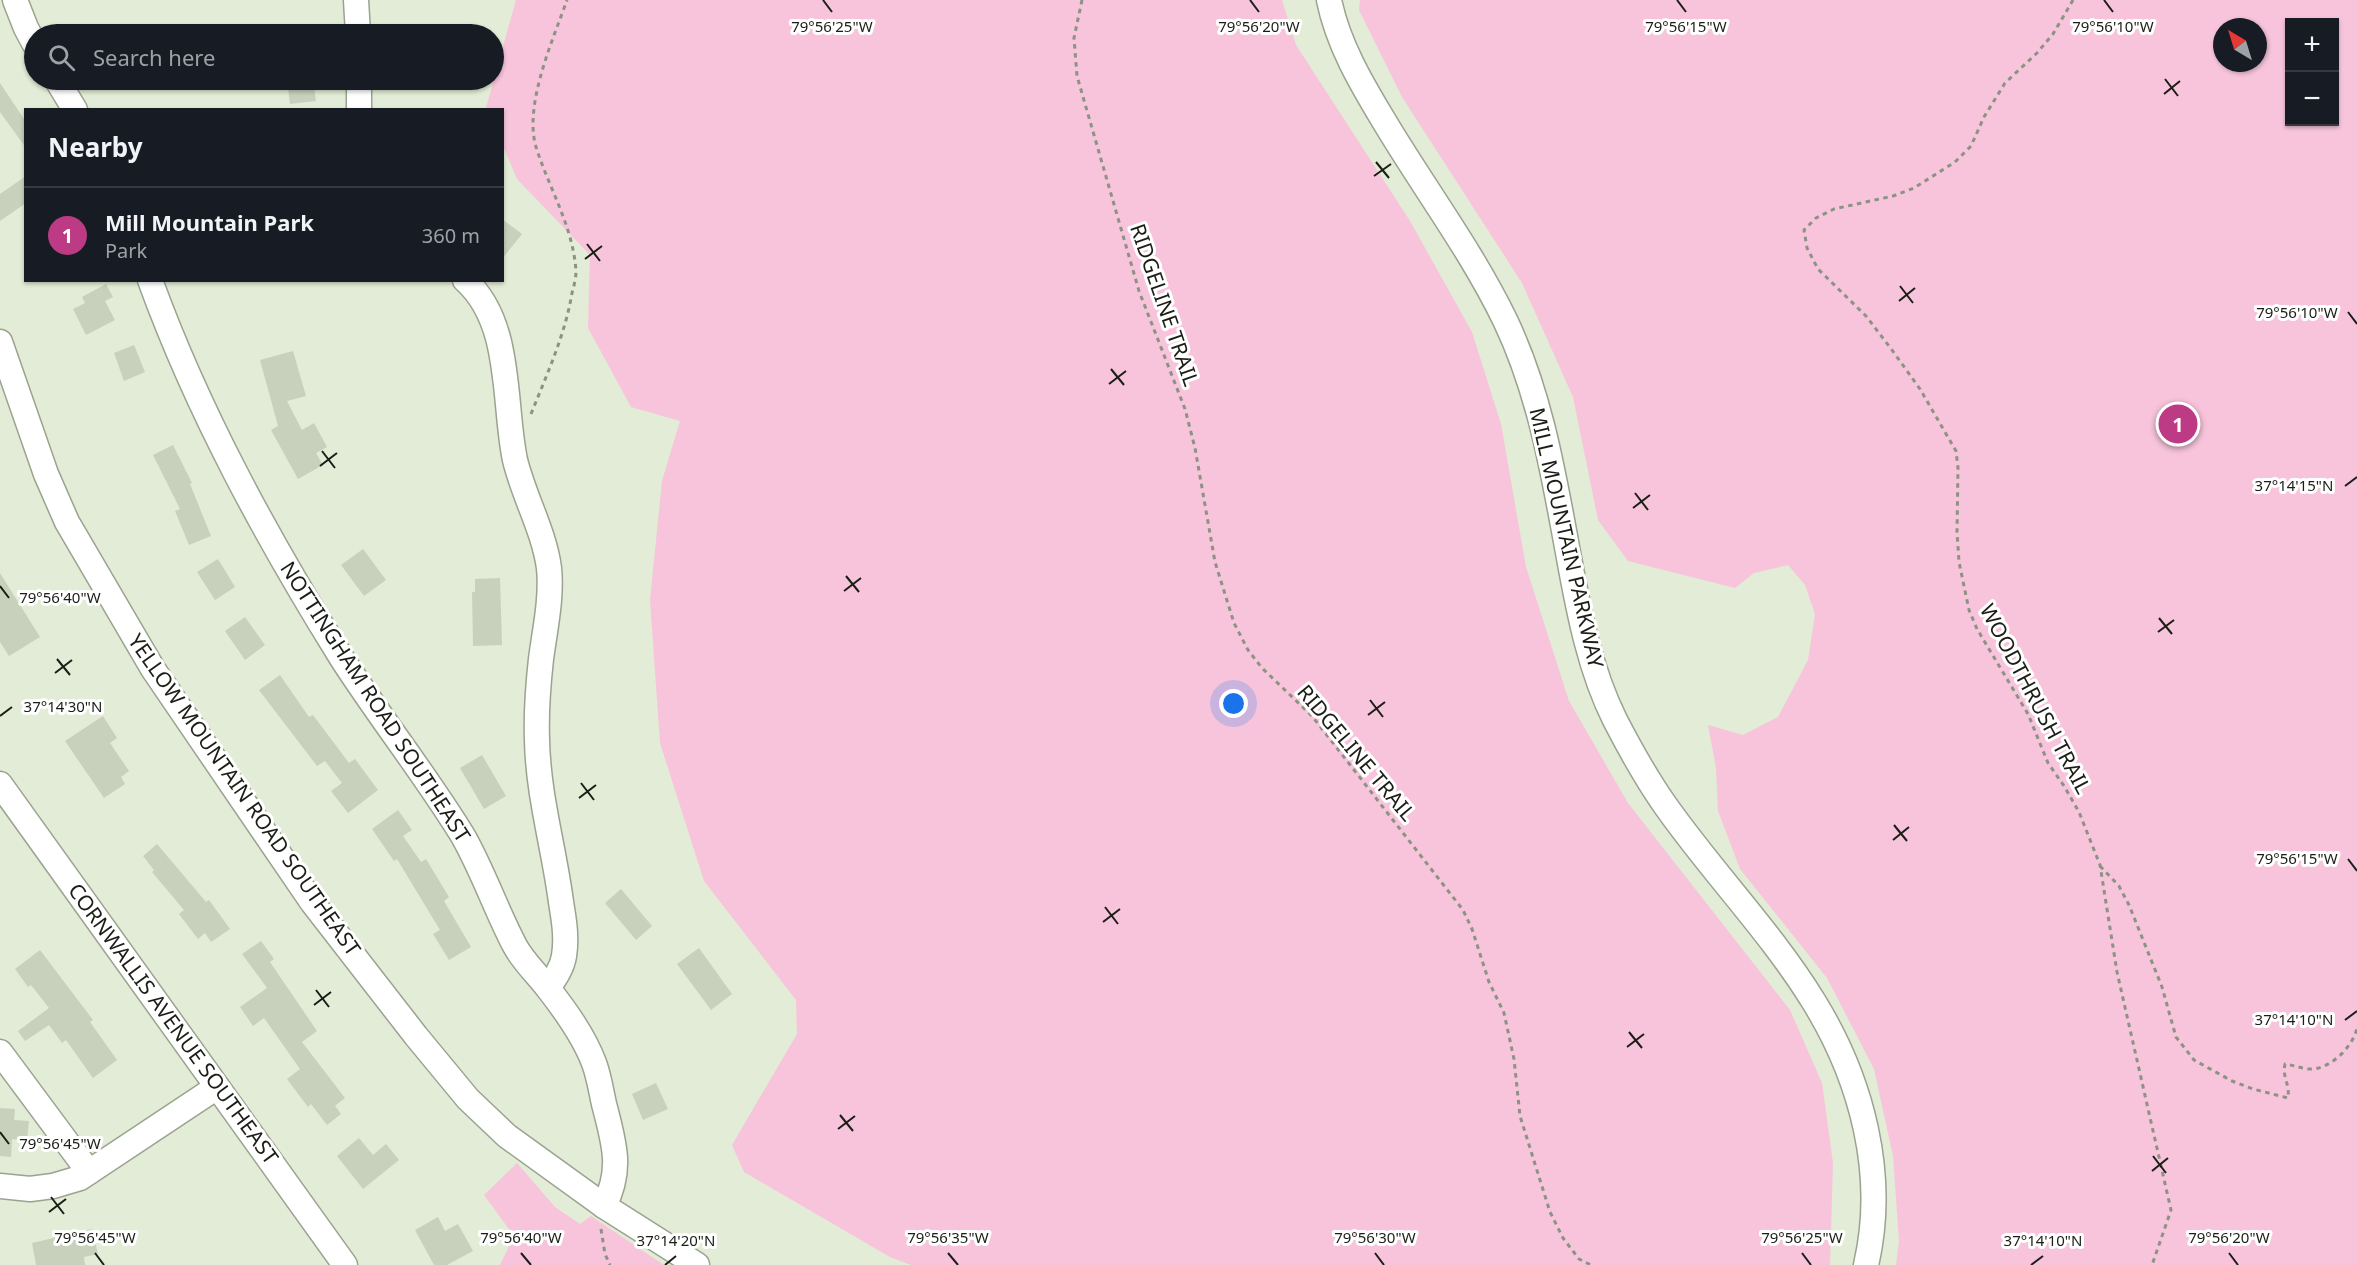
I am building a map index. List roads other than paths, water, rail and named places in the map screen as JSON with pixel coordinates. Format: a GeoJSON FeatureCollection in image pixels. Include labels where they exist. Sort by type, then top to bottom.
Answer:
{"type":"FeatureCollection","features":[{"type":"Feature","properties":{"kind":"street"},"geometry":{"type":"LineString","coordinates":[[15,0],[24,24]]}},
{"type":"Feature","properties":{"kind":"street"},"geometry":{"type":"LineString","coordinates":[[356,0],[357,24]]}},
{"type":"Feature","properties":{"kind":"street","name":"MILL MOUNTAIN PARKWAY"},"geometry":{"type":"LineString","coordinates":[[1329,0],[1345,50],[1362,85],[1477,267],[1523,362],[1539,412],[1551,464],[1579,614],[1594,665],[1613,715],[1636,760],[1663,803],[1766,934],[1813,1000],[1844,1059],[1859,1099],[1873,1176],[1873,1214],[1866,1265]]}},
{"type":"Feature","properties":{"kind":"street"},"geometry":{"type":"LineString","coordinates":[[63,90],[74,108]]}},
{"type":"Feature","properties":{"kind":"street"},"geometry":{"type":"LineString","coordinates":[[359,90],[359,108]]}},
{"type":"Feature","properties":{"kind":"street","name":"NOTTINGHAM ROAD SOUTHEAST"},"geometry":{"type":"LineString","coordinates":[[151,282],[168,330],[230,460],[283,560],[342,658],[465,840],[517,949],[548,988],[581,1036],[595,1065],[615,1150],[616,1169],[613,1189],[604,1206]]}},
{"type":"Feature","properties":{"kind":"street"},"geometry":{"type":"LineString","coordinates":[[467,282],[481,299],[493,320],[500,343],[515,460],[545,549],[549,570],[549,597],[537,697],[537,742],[541,787],[559,885],[566,939],[564,959],[558,974],[548,988]]}},
{"type":"Feature","properties":{"kind":"street","name":"YELLOW MOUNTAIN ROAD SOUTHEAST"},"geometry":{"type":"LineString","coordinates":[[0,342],[46,474],[68,522],[153,669],[312,902],[468,1099],[507,1137],[604,1206],[697,1265]]}},
{"type":"Feature","properties":{"kind":"street","name":"CORNWALLIS AVENUE SOUTHEAST"},"geometry":{"type":"LineString","coordinates":[[0,784],[345,1265]]}},
{"type":"Feature","properties":{"kind":"street"},"geometry":{"type":"LineString","coordinates":[[0,1052],[88,1172]]}},
{"type":"Feature","properties":{"kind":"street"},"geometry":{"type":"LineString","coordinates":[[0,1186],[30,1189],[53,1186],[80,1178],[217,1087]]}},
{"type":"Feature","properties":{"kind":"place","name":"Mill Mountain Park"},"geometry":{"type":"Point","coordinates":[2178,424]}}]}
